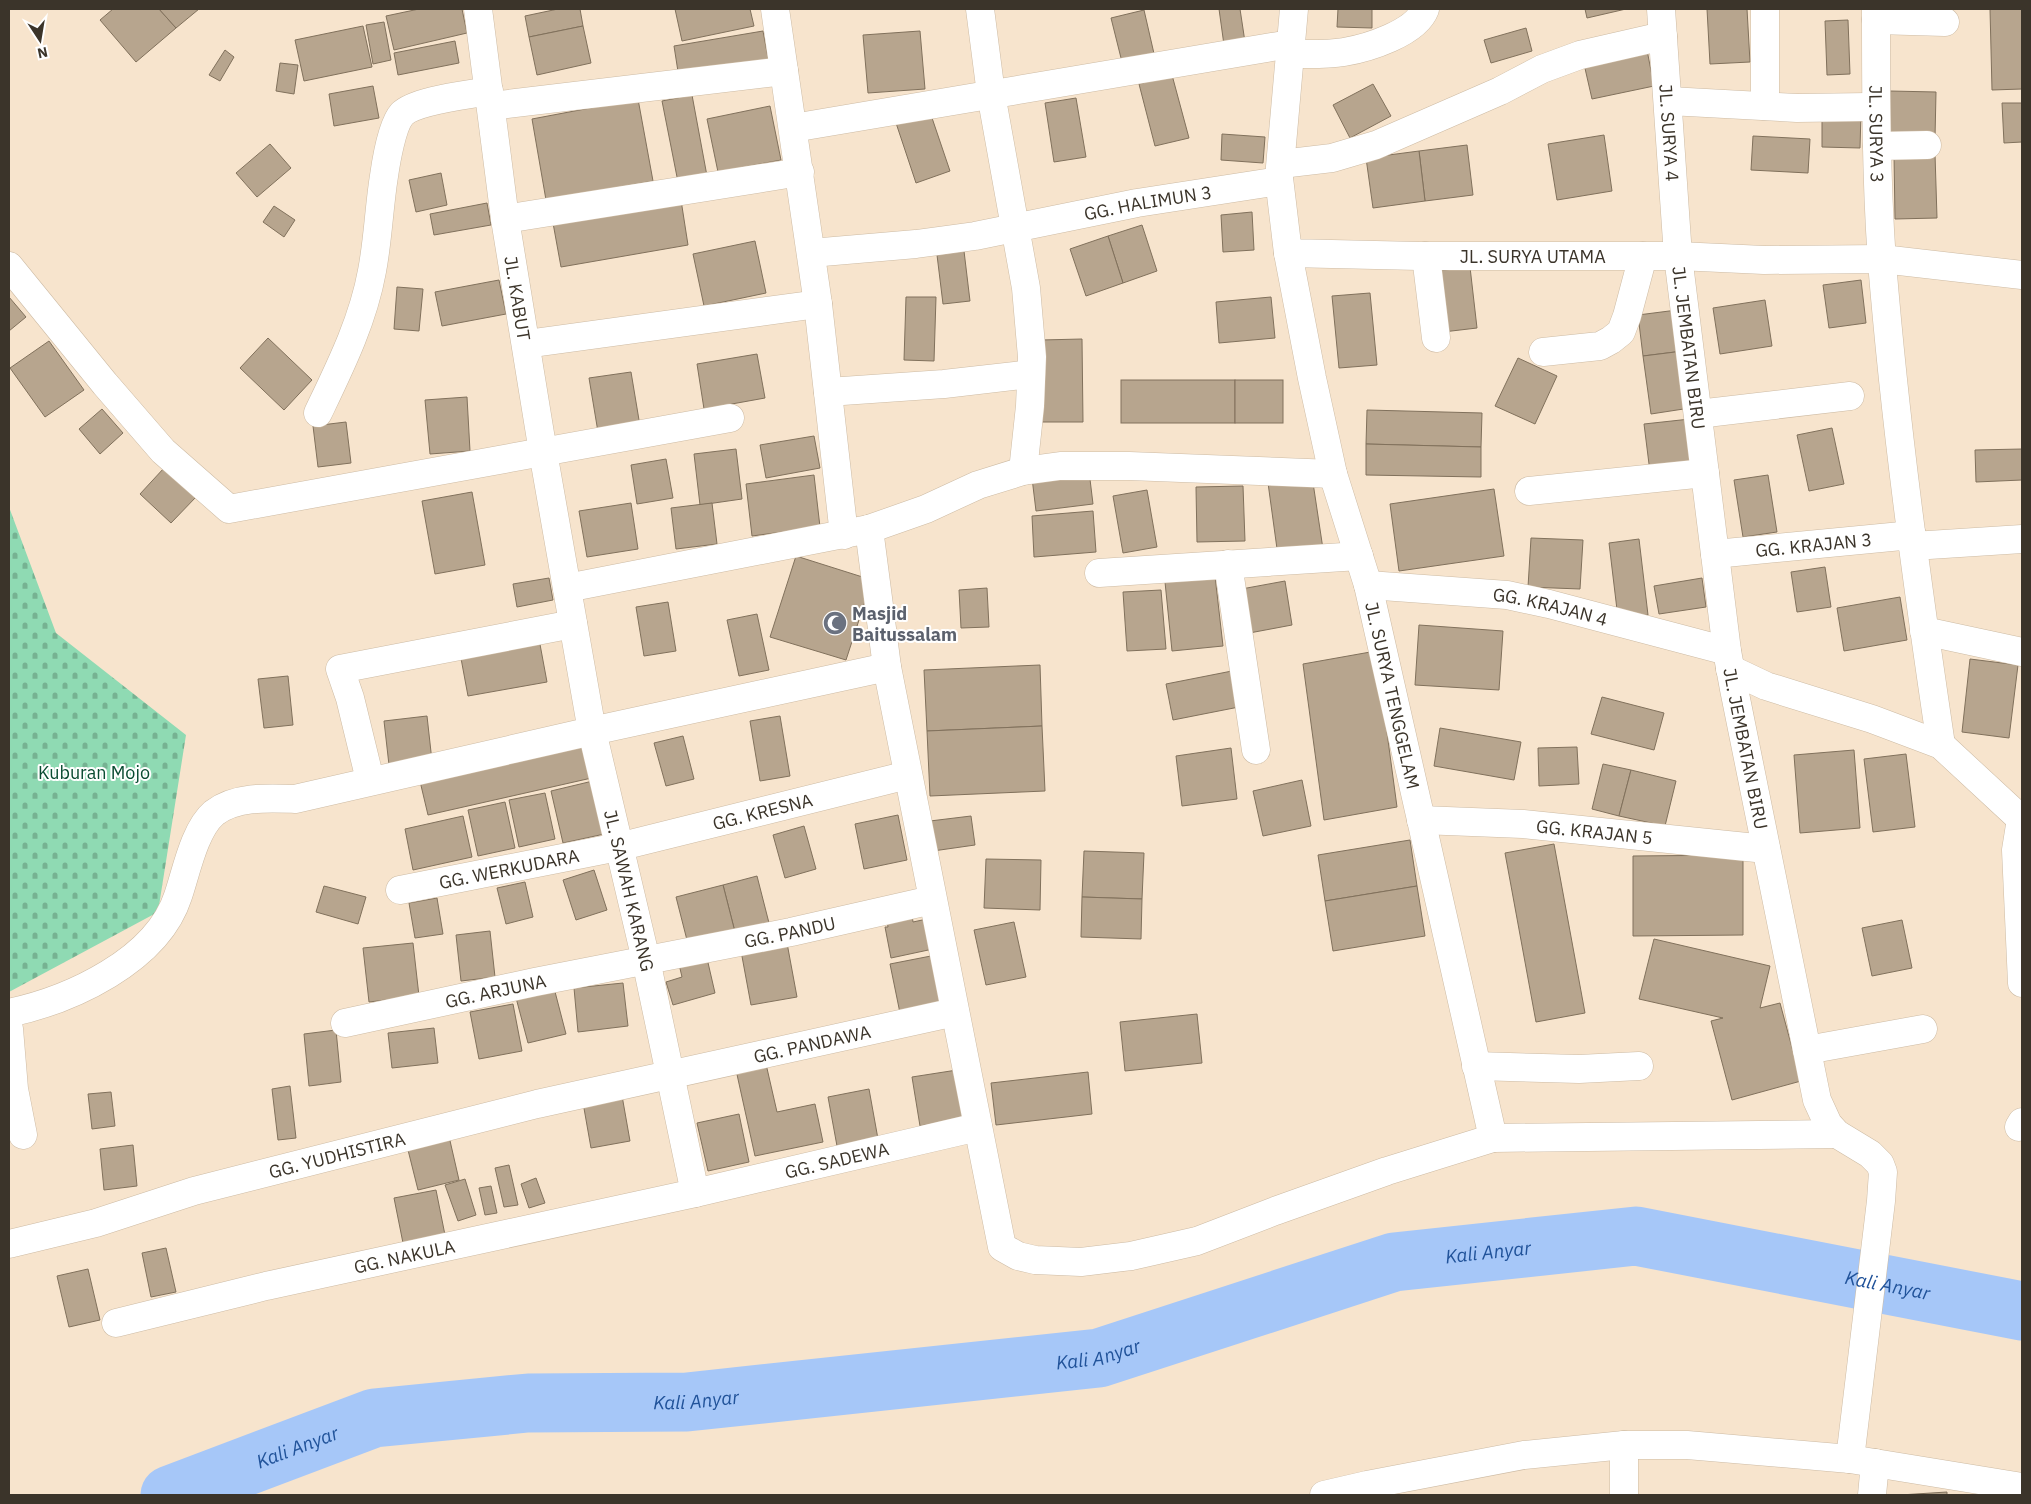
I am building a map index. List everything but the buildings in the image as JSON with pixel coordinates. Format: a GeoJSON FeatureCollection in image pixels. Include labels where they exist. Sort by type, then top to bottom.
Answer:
{"type":"FeatureCollection","features":[{"type":"Feature","properties":{"kind":"street"},"geometry":{"type":"LineString","coordinates":[[775,9],[812,253],[828,392],[887,667],[1002,1247],[1018,1256],[1036,1260],[1081,1262],[1132,1256],[1197,1241],[1275,1210],[1387,1171],[1493,1138],[1837,1134]]}},
{"type":"Feature","properties":{"kind":"street"},"geometry":{"type":"LineString","coordinates":[[980,9],[991,94],[1017,229],[1026,288],[1032,357],[1030,406],[1023,471]]}},
{"type":"Feature","properties":{"kind":"street"},"geometry":{"type":"LineString","coordinates":[[1288,253],[1280,173],[1294,9]]}},
{"type":"Feature","properties":{"kind":"street"},"geometry":{"type":"LineString","coordinates":[[793,128],[991,94],[1290,49],[1321,54],[1360,49],[1400,33],[1411,26],[1422,15],[1424,9]]}},
{"type":"Feature","properties":{"kind":"street","name":"JL. SURYA 4"},"geometry":{"type":"LineString","coordinates":[[1661,9],[1669,101],[1678,256]]}},
{"type":"Feature","properties":{"kind":"street"},"geometry":{"type":"LineString","coordinates":[[1765,9],[1765,106]]}},
{"type":"Feature","properties":{"kind":"street","name":"JL. KABUT"},"geometry":{"type":"LineString","coordinates":[[483,10],[490,99],[505,219],[567,588]]}},
{"type":"Feature","properties":{"kind":"street"},"geometry":{"type":"LineString","coordinates":[[1876,15],[1945,22]]}},
{"type":"Feature","properties":{"kind":"street","name":"JL. SURYA 3"},"geometry":{"type":"LineString","coordinates":[[1876,15],[1877,146],[1882,259],[1893,388],[1924,632],[1941,745]]}},
{"type":"Feature","properties":{"kind":"street","name":"GG. HALIMUN 3"},"geometry":{"type":"LineString","coordinates":[[812,253],[936,242],[1017,229],[1280,173],[1376,146],[1500,91],[1542,69],[1580,55],[1663,36]]}},
{"type":"Feature","properties":{"kind":"street"},"geometry":{"type":"LineString","coordinates":[[318,412],[344,360],[368,289],[391,138],[401,115],[418,105],[784,71]]}},
{"type":"Feature","properties":{"kind":"street"},"geometry":{"type":"LineString","coordinates":[[1669,101],[1797,108],[1869,107]]}},
{"type":"Feature","properties":{"kind":"street"},"geometry":{"type":"LineString","coordinates":[[1877,146],[1927,146]]}},
{"type":"Feature","properties":{"kind":"street"},"geometry":{"type":"LineString","coordinates":[[505,219],[800,172]]}},
{"type":"Feature","properties":{"kind":"street","name":"JL. SURYA UTAMA"},"geometry":{"type":"LineString","coordinates":[[1288,253],[1426,256],[1678,256],[1764,260],[1882,259],[2022,275]]}},
{"type":"Feature","properties":{"kind":"street","name":"JL. SURYA TENGGELAM"},"geometry":{"type":"LineString","coordinates":[[1288,253],[1333,474],[1368,585],[1493,1138]]}},
{"type":"Feature","properties":{"kind":"street"},"geometry":{"type":"LineString","coordinates":[[1426,256],[1436,338]]}},
{"type":"Feature","properties":{"kind":"street"},"geometry":{"type":"LineString","coordinates":[[1543,352],[1600,346],[1621,332],[1627,316],[1642,256]]}},
{"type":"Feature","properties":{"kind":"street","name":"JL. JEMBATAN BIRU"},"geometry":{"type":"LineString","coordinates":[[1678,256],[1729,660],[1807,1050],[1821,1111],[1828,1124],[1837,1134],[1870,1154],[1880,1164],[1883,1172],[1860,1373],[1863,1461]]}},
{"type":"Feature","properties":{"kind":"street"},"geometry":{"type":"LineString","coordinates":[[9,266],[162,451],[229,509],[730,418]]}},
{"type":"Feature","properties":{"kind":"street"},"geometry":{"type":"LineString","coordinates":[[526,344],[818,304]]}},
{"type":"Feature","properties":{"kind":"street"},"geometry":{"type":"LineString","coordinates":[[828,392],[944,384],[1031,374]]}},
{"type":"Feature","properties":{"kind":"street"},"geometry":{"type":"LineString","coordinates":[[1698,414],[1850,396]]}},
{"type":"Feature","properties":{"kind":"street"},"geometry":{"type":"LineString","coordinates":[[567,588],[857,532],[926,509],[978,486],[1023,471],[1060,466],[1129,466],[1333,474]]}},
{"type":"Feature","properties":{"kind":"street"},"geometry":{"type":"LineString","coordinates":[[1529,491],[1705,473]]}},
{"type":"Feature","properties":{"kind":"street","name":"GG. KRAJAN 3"},"geometry":{"type":"LineString","coordinates":[[1715,554],[1913,540],[2022,539]]}},
{"type":"Feature","properties":{"kind":"street"},"geometry":{"type":"LineString","coordinates":[[1099,573],[1359,556]]}},
{"type":"Feature","properties":{"kind":"street"},"geometry":{"type":"LineString","coordinates":[[1228,564],[1256,750]]}},
{"type":"Feature","properties":{"kind":"street","name":"GG. KRAJAN 4"},"geometry":{"type":"LineString","coordinates":[[1368,585],[1507,595],[1549,604],[1729,660],[1766,686],[1872,719],[1941,745]]}},
{"type":"Feature","properties":{"kind":"street","name":"JL. SAWAH KARANG"},"geometry":{"type":"LineString","coordinates":[[567,588],[592,731],[646,960],[668,1076],[694,1193]]}},
{"type":"Feature","properties":{"kind":"street"},"geometry":{"type":"LineString","coordinates":[[370,780],[350,698],[340,669],[573,624]]}},
{"type":"Feature","properties":{"kind":"street"},"geometry":{"type":"LineString","coordinates":[[1924,632],[2022,652]]}},
{"type":"Feature","properties":{"kind":"street"},"geometry":{"type":"LineString","coordinates":[[9,1013],[36,1007],[95,982],[118,968],[143,948],[165,922],[178,898],[187,864],[200,833],[213,814],[228,805],[252,800],[295,799],[370,780],[887,667]]}},
{"type":"Feature","properties":{"kind":"street"},"geometry":{"type":"LineString","coordinates":[[1941,745],[2022,820],[2016,850],[2022,983]]}},
{"type":"Feature","properties":{"kind":"street","name":"GG. KRESNA"},"geometry":{"type":"LineString","coordinates":[[618,847],[908,775]]}},
{"type":"Feature","properties":{"kind":"street","name":"GG. KRAJAN 5"},"geometry":{"type":"LineString","coordinates":[[1421,820],[1523,824],[1766,849]]}},
{"type":"Feature","properties":{"kind":"street","name":"GG. WERKUDARA"},"geometry":{"type":"LineString","coordinates":[[400,890],[618,847]]}},
{"type":"Feature","properties":{"kind":"street","name":"GG. PANDU"},"geometry":{"type":"LineString","coordinates":[[646,960],[791,932],[932,900]]}},
{"type":"Feature","properties":{"kind":"street","name":"GG. ARJUNA"},"geometry":{"type":"LineString","coordinates":[[345,1023],[646,960]]}},
{"type":"Feature","properties":{"kind":"street","name":"GG. PANDAWA"},"geometry":{"type":"LineString","coordinates":[[668,1076],[955,1012]]}},
{"type":"Feature","properties":{"kind":"street"},"geometry":{"type":"LineString","coordinates":[[9,1029],[14,1089],[23,1135]]}},
{"type":"Feature","properties":{"kind":"street"},"geometry":{"type":"LineString","coordinates":[[1807,1050],[1924,1029]]}},
{"type":"Feature","properties":{"kind":"street"},"geometry":{"type":"LineString","coordinates":[[1476,1066],[1580,1069],[1639,1066]]}},
{"type":"Feature","properties":{"kind":"street","name":"GG. YUDHISTIRA"},"geometry":{"type":"LineString","coordinates":[[9,1244],[96,1222],[194,1191],[537,1104],[668,1076]]}},
{"type":"Feature","properties":{"kind":"street","name":"GG. SADEWA"},"geometry":{"type":"LineString","coordinates":[[694,1193],[978,1127]]}},
{"type":"Feature","properties":{"kind":"street","name":"GG. NAKULA"},"geometry":{"type":"LineString","coordinates":[[116,1323],[266,1286],[694,1193]]}},
{"type":"Feature","properties":{"kind":"street"},"geometry":{"type":"LineString","coordinates":[[1624,1445],[1624,1495]]}},
{"type":"Feature","properties":{"kind":"street"},"geometry":{"type":"LineString","coordinates":[[1324,1495],[1524,1455],[1624,1445],[1686,1445],[1863,1461],[2022,1487]]}},
{"type":"Feature","properties":{"kind":"street"},"geometry":{"type":"LineString","coordinates":[[1863,1461],[1872,1495]]}},
{"type":"Feature","properties":{"kind":"green space","name":"Kuburan Mojo"},"geometry":{"type":"Polygon","coordinates":[[[9,507],[56,633],[186,735],[158,912],[9,992],[9,507]]]}},
{"type":"Feature","properties":{"kind":"waterway","name":"Kali Anyar"},"geometry":{"type":"LineString","coordinates":[[170,1495],[374,1418],[528,1403],[687,1402],[1099,1358],[1394,1262],[1636,1236],[2022,1311]]}},
{"type":"Feature","properties":{"kind":"place","name":"Masjid Baitussalam"},"geometry":{"type":"Point","coordinates":[835,623]}}]}
